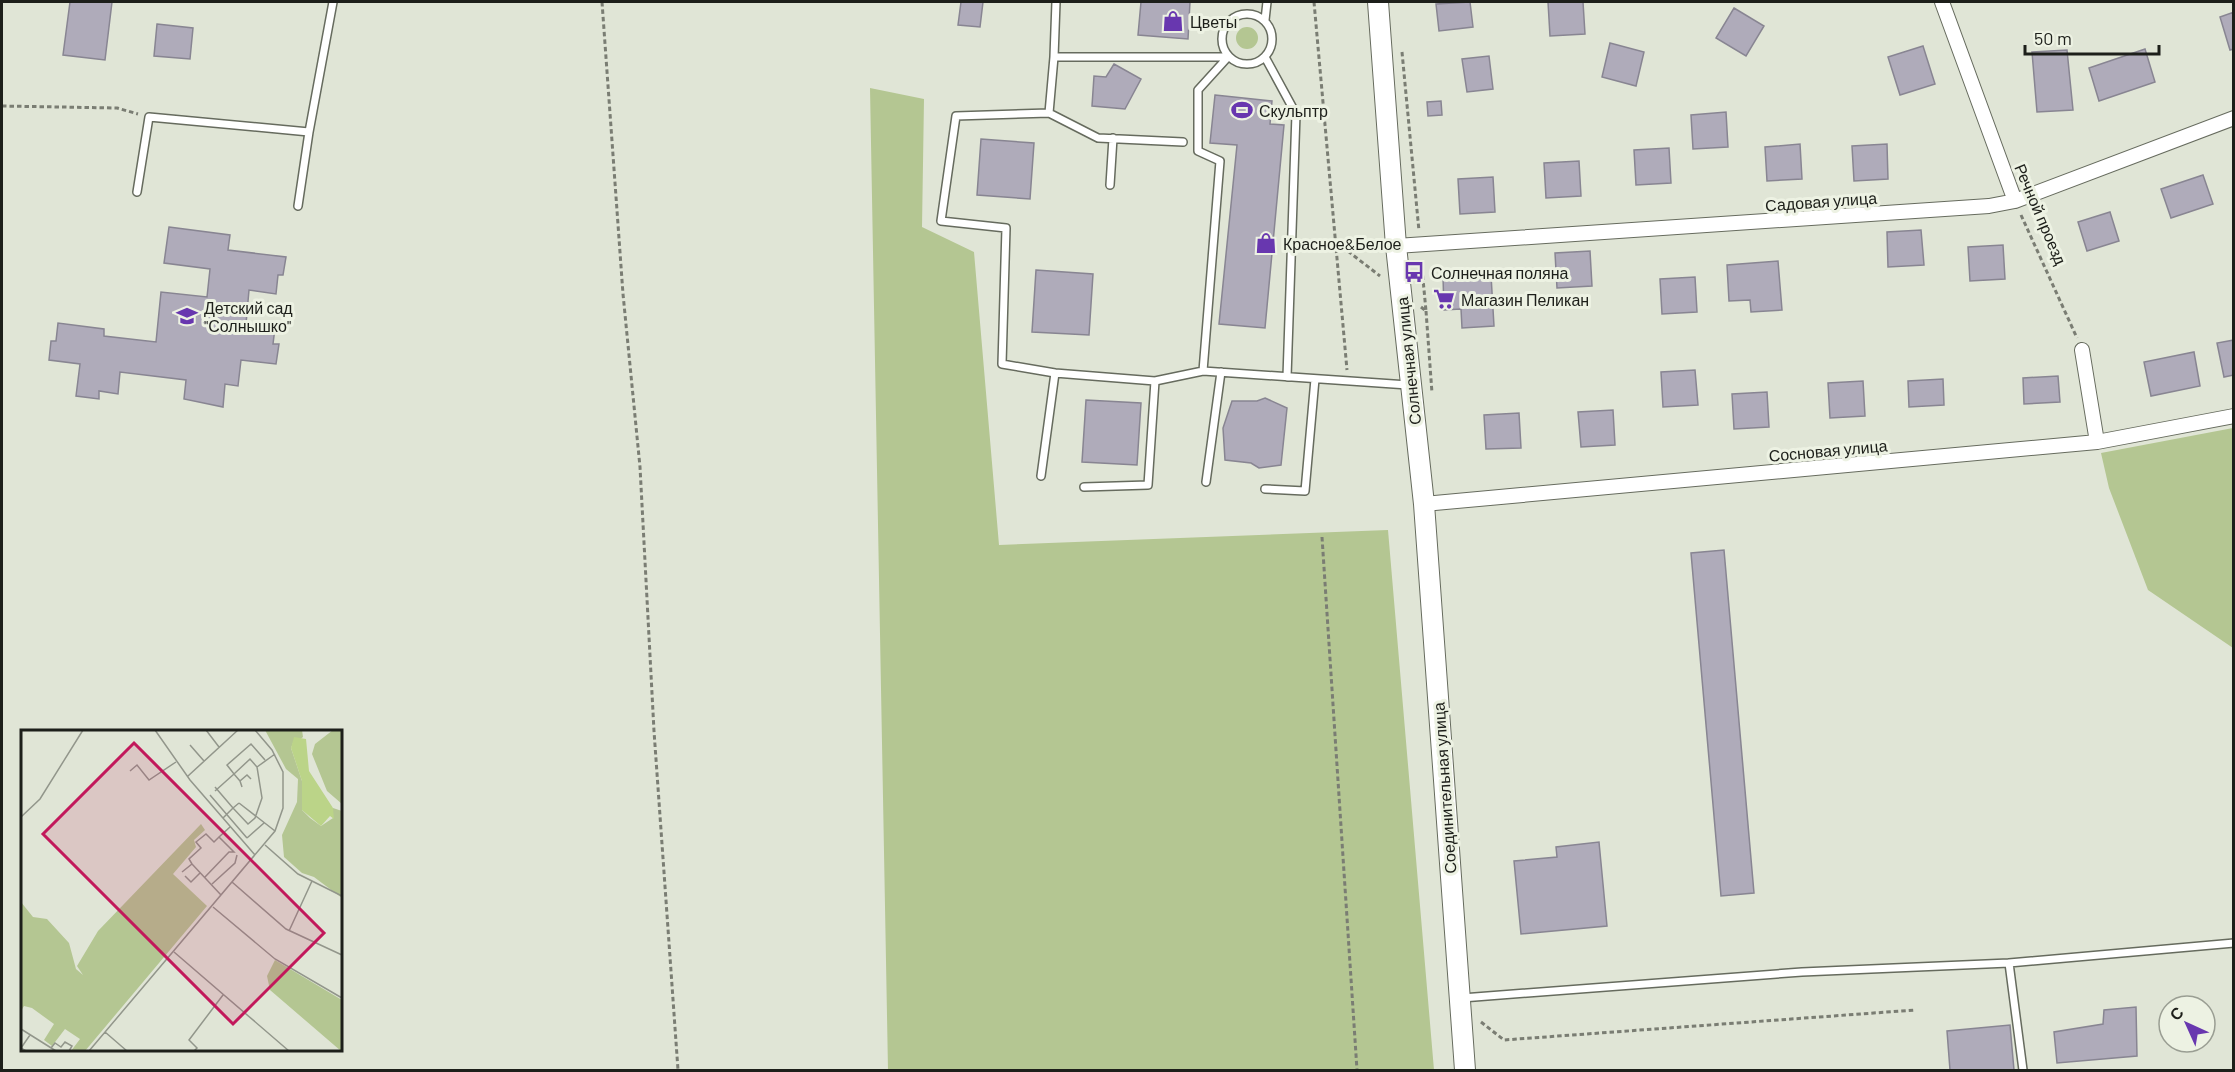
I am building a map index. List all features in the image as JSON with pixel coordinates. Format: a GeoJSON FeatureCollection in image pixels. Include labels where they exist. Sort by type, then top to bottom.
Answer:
{"type":"FeatureCollection","features":[{"type":"Feature","properties":{"kind":"street","name":"Солнечная улица"},"geometry":{"type":"LineString","coordinates":[[1378,2],[1396,246],[1424,504]]}},
{"type":"Feature","properties":{"kind":"street","name":"Речной проезд"},"geometry":{"type":"LineString","coordinates":[[1942,2],[2015,201]]}},
{"type":"Feature","properties":{"kind":"street","name":"Садовая улица"},"geometry":{"type":"LineString","coordinates":[[1396,246],[1989,206],[2015,201],[2234,118]]}},
{"type":"Feature","properties":{"kind":"street"},"geometry":{"type":"LineString","coordinates":[[2082,350],[2097,442]]}},
{"type":"Feature","properties":{"kind":"street","name":"Сосновая улица"},"geometry":{"type":"LineString","coordinates":[[1424,504],[2097,442],[2234,416]]}},
{"type":"Feature","properties":{"kind":"street","name":"Соединительная улица"},"geometry":{"type":"LineString","coordinates":[[1424,504],[1465,1071]]}},
{"type":"Feature","properties":{"kind":"lane"},"geometry":{"type":"LineString","coordinates":[[298,206],[333,2]]}},
{"type":"Feature","properties":{"kind":"lane"},"geometry":{"type":"LineString","coordinates":[[1049,113],[1056,2]]}},
{"type":"Feature","properties":{"kind":"lane"},"geometry":{"type":"LineString","coordinates":[[1054,57],[1228,57],[1247,65],[1265,57],[1273,39],[1265,20],[1268,2]]}},
{"type":"Feature","properties":{"kind":"lane"},"geometry":{"type":"LineString","coordinates":[[1228,57],[1221,39],[1228,20],[1247,12],[1265,20]]}},
{"type":"Feature","properties":{"kind":"lane"},"geometry":{"type":"LineString","coordinates":[[1203,371],[1220,161],[1198,151],[1198,90],[1228,57]]}},
{"type":"Feature","properties":{"kind":"lane"},"geometry":{"type":"LineString","coordinates":[[1265,57],[1296,114],[1287,377]]}},
{"type":"Feature","properties":{"kind":"lane"},"geometry":{"type":"LineString","coordinates":[[1183,142],[1098,138],[1049,113],[956,116],[941,221],[1006,228],[1002,364],[1055,373],[1155,381],[1203,371],[1411,385]]}},
{"type":"Feature","properties":{"kind":"lane"},"geometry":{"type":"LineString","coordinates":[[137,192],[149,117],[309,132]]}},
{"type":"Feature","properties":{"kind":"lane"},"geometry":{"type":"LineString","coordinates":[[1110,185],[1113,138]]}},
{"type":"Feature","properties":{"kind":"lane"},"geometry":{"type":"LineString","coordinates":[[1206,482],[1221,372]]}},
{"type":"Feature","properties":{"kind":"lane"},"geometry":{"type":"LineString","coordinates":[[1041,476],[1055,373]]}},
{"type":"Feature","properties":{"kind":"lane"},"geometry":{"type":"LineString","coordinates":[[1265,489],[1305,491],[1315,379]]}},
{"type":"Feature","properties":{"kind":"lane"},"geometry":{"type":"LineString","coordinates":[[1084,487],[1148,485],[1155,381]]}},
{"type":"Feature","properties":{"kind":"lane"},"geometry":{"type":"LineString","coordinates":[[1459,998],[1802,972],[2009,963],[2234,943]]}},
{"type":"Feature","properties":{"kind":"lane"},"geometry":{"type":"LineString","coordinates":[[2009,963],[2023,1071]]}},
{"type":"Feature","properties":{"kind":"path"},"geometry":{"type":"LineString","coordinates":[[602,2],[623,294],[640,466],[654,731],[678,1071]]}},
{"type":"Feature","properties":{"kind":"path"},"geometry":{"type":"LineString","coordinates":[[1314,2],[1348,381]]}},
{"type":"Feature","properties":{"kind":"path"},"geometry":{"type":"LineString","coordinates":[[2,106],[117,108],[149,117]]}},
{"type":"Feature","properties":{"kind":"path","name":"Речной проезд"},"geometry":{"type":"LineString","coordinates":[[2015,201],[2082,350]]}},
{"type":"Feature","properties":{"kind":"path"},"geometry":{"type":"LineString","coordinates":[[1426,311],[1432,394]]}},
{"type":"Feature","properties":{"kind":"path"},"geometry":{"type":"LineString","coordinates":[[1322,537],[1358,1071]]}},
{"type":"Feature","properties":{"kind":"path"},"geometry":{"type":"LineString","coordinates":[[1480,1011],[1481,1023],[1504,1040],[1915,1010]]}},
{"type":"Feature","properties":{"kind":"green space"},"geometry":{"type":"Polygon","coordinates":[[[1247,27],[1255,30],[1258,38],[1255,46],[1247,49],[1239,46],[1236,38],[1239,30],[1247,27]]]}},
{"type":"Feature","properties":{"kind":"green space"},"geometry":{"type":"Polygon","coordinates":[[[870,88],[924,99],[922,227],[974,252],[999,545],[1388,530],[1434,1070],[888,1070],[870,88]]]}},
{"type":"Feature","properties":{"kind":"green space"},"geometry":{"type":"Polygon","coordinates":[[[2234,428],[2233,648],[2148,590],[2109,488],[2101,453],[2234,428]]]}},
{"type":"Feature","properties":{"kind":"building"},"geometry":{"type":"Polygon","coordinates":[[[70,2],[112,2],[105,60],[63,55],[70,2]]]}},
{"type":"Feature","properties":{"kind":"building"},"geometry":{"type":"Polygon","coordinates":[[[961,2],[983,2],[980,27],[958,25],[961,2]]]}},
{"type":"Feature","properties":{"kind":"building"},"geometry":{"type":"Polygon","coordinates":[[[1141,2],[1190,2],[1188,39],[1138,35],[1141,2]]]}},
{"type":"Feature","properties":{"kind":"building"},"geometry":{"type":"Polygon","coordinates":[[[1470,2],[1473,27],[1439,31],[1436,4],[1470,2]]]}},
{"type":"Feature","properties":{"kind":"building"},"geometry":{"type":"Polygon","coordinates":[[[1548,2],[1583,2],[1585,34],[1550,36],[1548,2]]]}},
{"type":"Feature","properties":{"kind":"building"},"geometry":{"type":"Polygon","coordinates":[[[1734,8],[1764,26],[1746,56],[1716,38],[1734,8]]]}},
{"type":"Feature","properties":{"kind":"building"},"geometry":{"type":"Polygon","coordinates":[[[2234,12],[2234,49],[2230,50],[2220,17],[2234,12]]]}},
{"type":"Feature","properties":{"kind":"building"},"geometry":{"type":"Polygon","coordinates":[[[157,24],[193,28],[190,59],[154,56],[157,24]]]}},
{"type":"Feature","properties":{"kind":"building"},"geometry":{"type":"Polygon","coordinates":[[[1610,43],[1644,52],[1636,86],[1602,77],[1610,43]]]}},
{"type":"Feature","properties":{"kind":"building"},"geometry":{"type":"Polygon","coordinates":[[[1923,46],[1935,84],[1900,95],[1888,57],[1923,46]]]}},
{"type":"Feature","properties":{"kind":"building"},"geometry":{"type":"Polygon","coordinates":[[[2145,49],[2155,82],[2099,101],[2089,68],[2145,49]]]}},
{"type":"Feature","properties":{"kind":"building"},"geometry":{"type":"Polygon","coordinates":[[[2067,50],[2073,110],[2037,112],[2032,52],[2067,50]]]}},
{"type":"Feature","properties":{"kind":"building"},"geometry":{"type":"Polygon","coordinates":[[[1489,56],[1493,89],[1467,92],[1462,59],[1489,56]]]}},
{"type":"Feature","properties":{"kind":"building"},"geometry":{"type":"Polygon","coordinates":[[[1114,64],[1141,79],[1125,109],[1092,106],[1094,76],[1106,77],[1114,64]]]}},
{"type":"Feature","properties":{"kind":"building"},"geometry":{"type":"Polygon","coordinates":[[[1215,95],[1272,101],[1270,124],[1284,125],[1265,328],[1219,324],[1237,145],[1210,143],[1215,95]]]}},
{"type":"Feature","properties":{"kind":"building"},"geometry":{"type":"Polygon","coordinates":[[[1441,101],[1442,115],[1428,116],[1427,102],[1441,101]]]}},
{"type":"Feature","properties":{"kind":"building"},"geometry":{"type":"Polygon","coordinates":[[[1726,112],[1728,147],[1693,149],[1691,115],[1726,112]]]}},
{"type":"Feature","properties":{"kind":"building"},"geometry":{"type":"Polygon","coordinates":[[[981,139],[1034,143],[1030,199],[977,195],[981,139]]]}},
{"type":"Feature","properties":{"kind":"building"},"geometry":{"type":"Polygon","coordinates":[[[1800,144],[1802,179],[1767,181],[1765,147],[1800,144]]]}},
{"type":"Feature","properties":{"kind":"building"},"geometry":{"type":"Polygon","coordinates":[[[1887,144],[1888,179],[1854,181],[1852,146],[1887,144]]]}},
{"type":"Feature","properties":{"kind":"building"},"geometry":{"type":"Polygon","coordinates":[[[1669,148],[1671,183],[1636,185],[1634,150],[1669,148]]]}},
{"type":"Feature","properties":{"kind":"building"},"geometry":{"type":"Polygon","coordinates":[[[1579,161],[1581,196],[1546,198],[1544,163],[1579,161]]]}},
{"type":"Feature","properties":{"kind":"building"},"geometry":{"type":"Polygon","coordinates":[[[2203,175],[2213,204],[2171,218],[2161,189],[2203,175]]]}},
{"type":"Feature","properties":{"kind":"building"},"geometry":{"type":"Polygon","coordinates":[[[1493,177],[1495,212],[1460,214],[1458,179],[1493,177]]]}},
{"type":"Feature","properties":{"kind":"building"},"geometry":{"type":"Polygon","coordinates":[[[2110,212],[2119,241],[2087,251],[2078,222],[2110,212]]]}},
{"type":"Feature","properties":{"kind":"building"},"geometry":{"type":"Polygon","coordinates":[[[169,227],[230,235],[228,250],[286,257],[283,275],[278,275],[276,294],[249,290],[246,324],[275,328],[273,344],[279,344],[276,364],[241,360],[238,386],[225,384],[223,407],[184,399],[186,380],[120,372],[118,394],[99,391],[99,399],[76,396],[80,364],[49,360],[51,341],[56,341],[58,323],[104,329],[104,336],[156,342],[161,292],[207,297],[210,269],[164,263],[169,227]]]}},
{"type":"Feature","properties":{"kind":"building"},"geometry":{"type":"Polygon","coordinates":[[[1921,230],[1924,265],[1888,267],[1887,232],[1921,230]]]}},
{"type":"Feature","properties":{"kind":"building"},"geometry":{"type":"Polygon","coordinates":[[[2003,245],[2005,279],[1970,281],[1968,247],[2003,245]]]}},
{"type":"Feature","properties":{"kind":"building"},"geometry":{"type":"Polygon","coordinates":[[[1590,251],[1592,286],[1557,288],[1555,253],[1590,251]]]}},
{"type":"Feature","properties":{"kind":"building"},"geometry":{"type":"Polygon","coordinates":[[[1778,261],[1782,310],[1751,312],[1750,300],[1729,301],[1727,265],[1778,261]]]}},
{"type":"Feature","properties":{"kind":"building"},"geometry":{"type":"Polygon","coordinates":[[[1036,270],[1093,274],[1089,335],[1032,332],[1036,270]]]}},
{"type":"Feature","properties":{"kind":"building"},"geometry":{"type":"Polygon","coordinates":[[[1491,275],[1494,326],[1462,328],[1461,309],[1444,310],[1443,277],[1491,275]]]}},
{"type":"Feature","properties":{"kind":"building"},"geometry":{"type":"Polygon","coordinates":[[[1695,277],[1697,312],[1662,314],[1660,279],[1695,277]]]}},
{"type":"Feature","properties":{"kind":"building"},"geometry":{"type":"Polygon","coordinates":[[[2234,340],[2234,375],[2224,377],[2217,343],[2234,340]]]}},
{"type":"Feature","properties":{"kind":"building"},"geometry":{"type":"Polygon","coordinates":[[[2194,352],[2200,386],[2151,396],[2144,362],[2194,352]]]}},
{"type":"Feature","properties":{"kind":"building"},"geometry":{"type":"Polygon","coordinates":[[[1695,370],[1698,405],[1663,407],[1661,372],[1695,370]]]}},
{"type":"Feature","properties":{"kind":"building"},"geometry":{"type":"Polygon","coordinates":[[[2058,376],[2060,402],[2024,404],[2023,378],[2058,376]]]}},
{"type":"Feature","properties":{"kind":"building"},"geometry":{"type":"Polygon","coordinates":[[[1943,379],[1944,405],[1909,407],[1908,381],[1943,379]]]}},
{"type":"Feature","properties":{"kind":"building"},"geometry":{"type":"Polygon","coordinates":[[[1863,381],[1865,416],[1830,418],[1828,383],[1863,381]]]}},
{"type":"Feature","properties":{"kind":"building"},"geometry":{"type":"Polygon","coordinates":[[[1767,392],[1769,427],[1734,429],[1732,394],[1767,392]]]}},
{"type":"Feature","properties":{"kind":"building"},"geometry":{"type":"Polygon","coordinates":[[[1265,398],[1287,408],[1281,465],[1259,468],[1251,463],[1225,460],[1223,428],[1232,401],[1257,401],[1265,398]]]}},
{"type":"Feature","properties":{"kind":"building"},"geometry":{"type":"Polygon","coordinates":[[[1086,400],[1141,403],[1137,465],[1082,462],[1086,400]]]}},
{"type":"Feature","properties":{"kind":"building"},"geometry":{"type":"Polygon","coordinates":[[[1613,410],[1615,445],[1581,447],[1578,412],[1613,410]]]}},
{"type":"Feature","properties":{"kind":"building"},"geometry":{"type":"Polygon","coordinates":[[[1519,413],[1521,448],[1486,449],[1484,415],[1519,413]]]}},
{"type":"Feature","properties":{"kind":"building"},"geometry":{"type":"Polygon","coordinates":[[[1724,550],[1754,893],[1721,896],[1691,553],[1724,550]]]}},
{"type":"Feature","properties":{"kind":"building"},"geometry":{"type":"Polygon","coordinates":[[[1599,842],[1607,926],[1521,934],[1514,861],[1557,857],[1556,847],[1599,842]]]}},
{"type":"Feature","properties":{"kind":"building"},"geometry":{"type":"Polygon","coordinates":[[[2136,1007],[2137,1056],[2057,1063],[2054,1032],[2103,1024],[2104,1010],[2136,1007]]]}},
{"type":"Feature","properties":{"kind":"building"},"geometry":{"type":"Polygon","coordinates":[[[2010,1025],[2014,1070],[1950,1070],[1947,1031],[2010,1025]]]}},
{"type":"Feature","properties":{"kind":"place","name":"Цветы"},"geometry":{"type":"Point","coordinates":[1173,21]}},
{"type":"Feature","properties":{"kind":"place","name":"Скульптр"},"geometry":{"type":"Point","coordinates":[1242,110]}},
{"type":"Feature","properties":{"kind":"place","name":"Красное&Белое"},"geometry":{"type":"Point","coordinates":[1266,243]}},
{"type":"Feature","properties":{"kind":"place","name":"Солнечная поляна"},"geometry":{"type":"Point","coordinates":[1414,272]}},
{"type":"Feature","properties":{"kind":"place","name":"Магазин Пеликан"},"geometry":{"type":"Point","coordinates":[1444,299]}},
{"type":"Feature","properties":{"kind":"place","name":"Детский сад \"Солнышко\""},"geometry":{"type":"Point","coordinates":[187,316]}}]}
